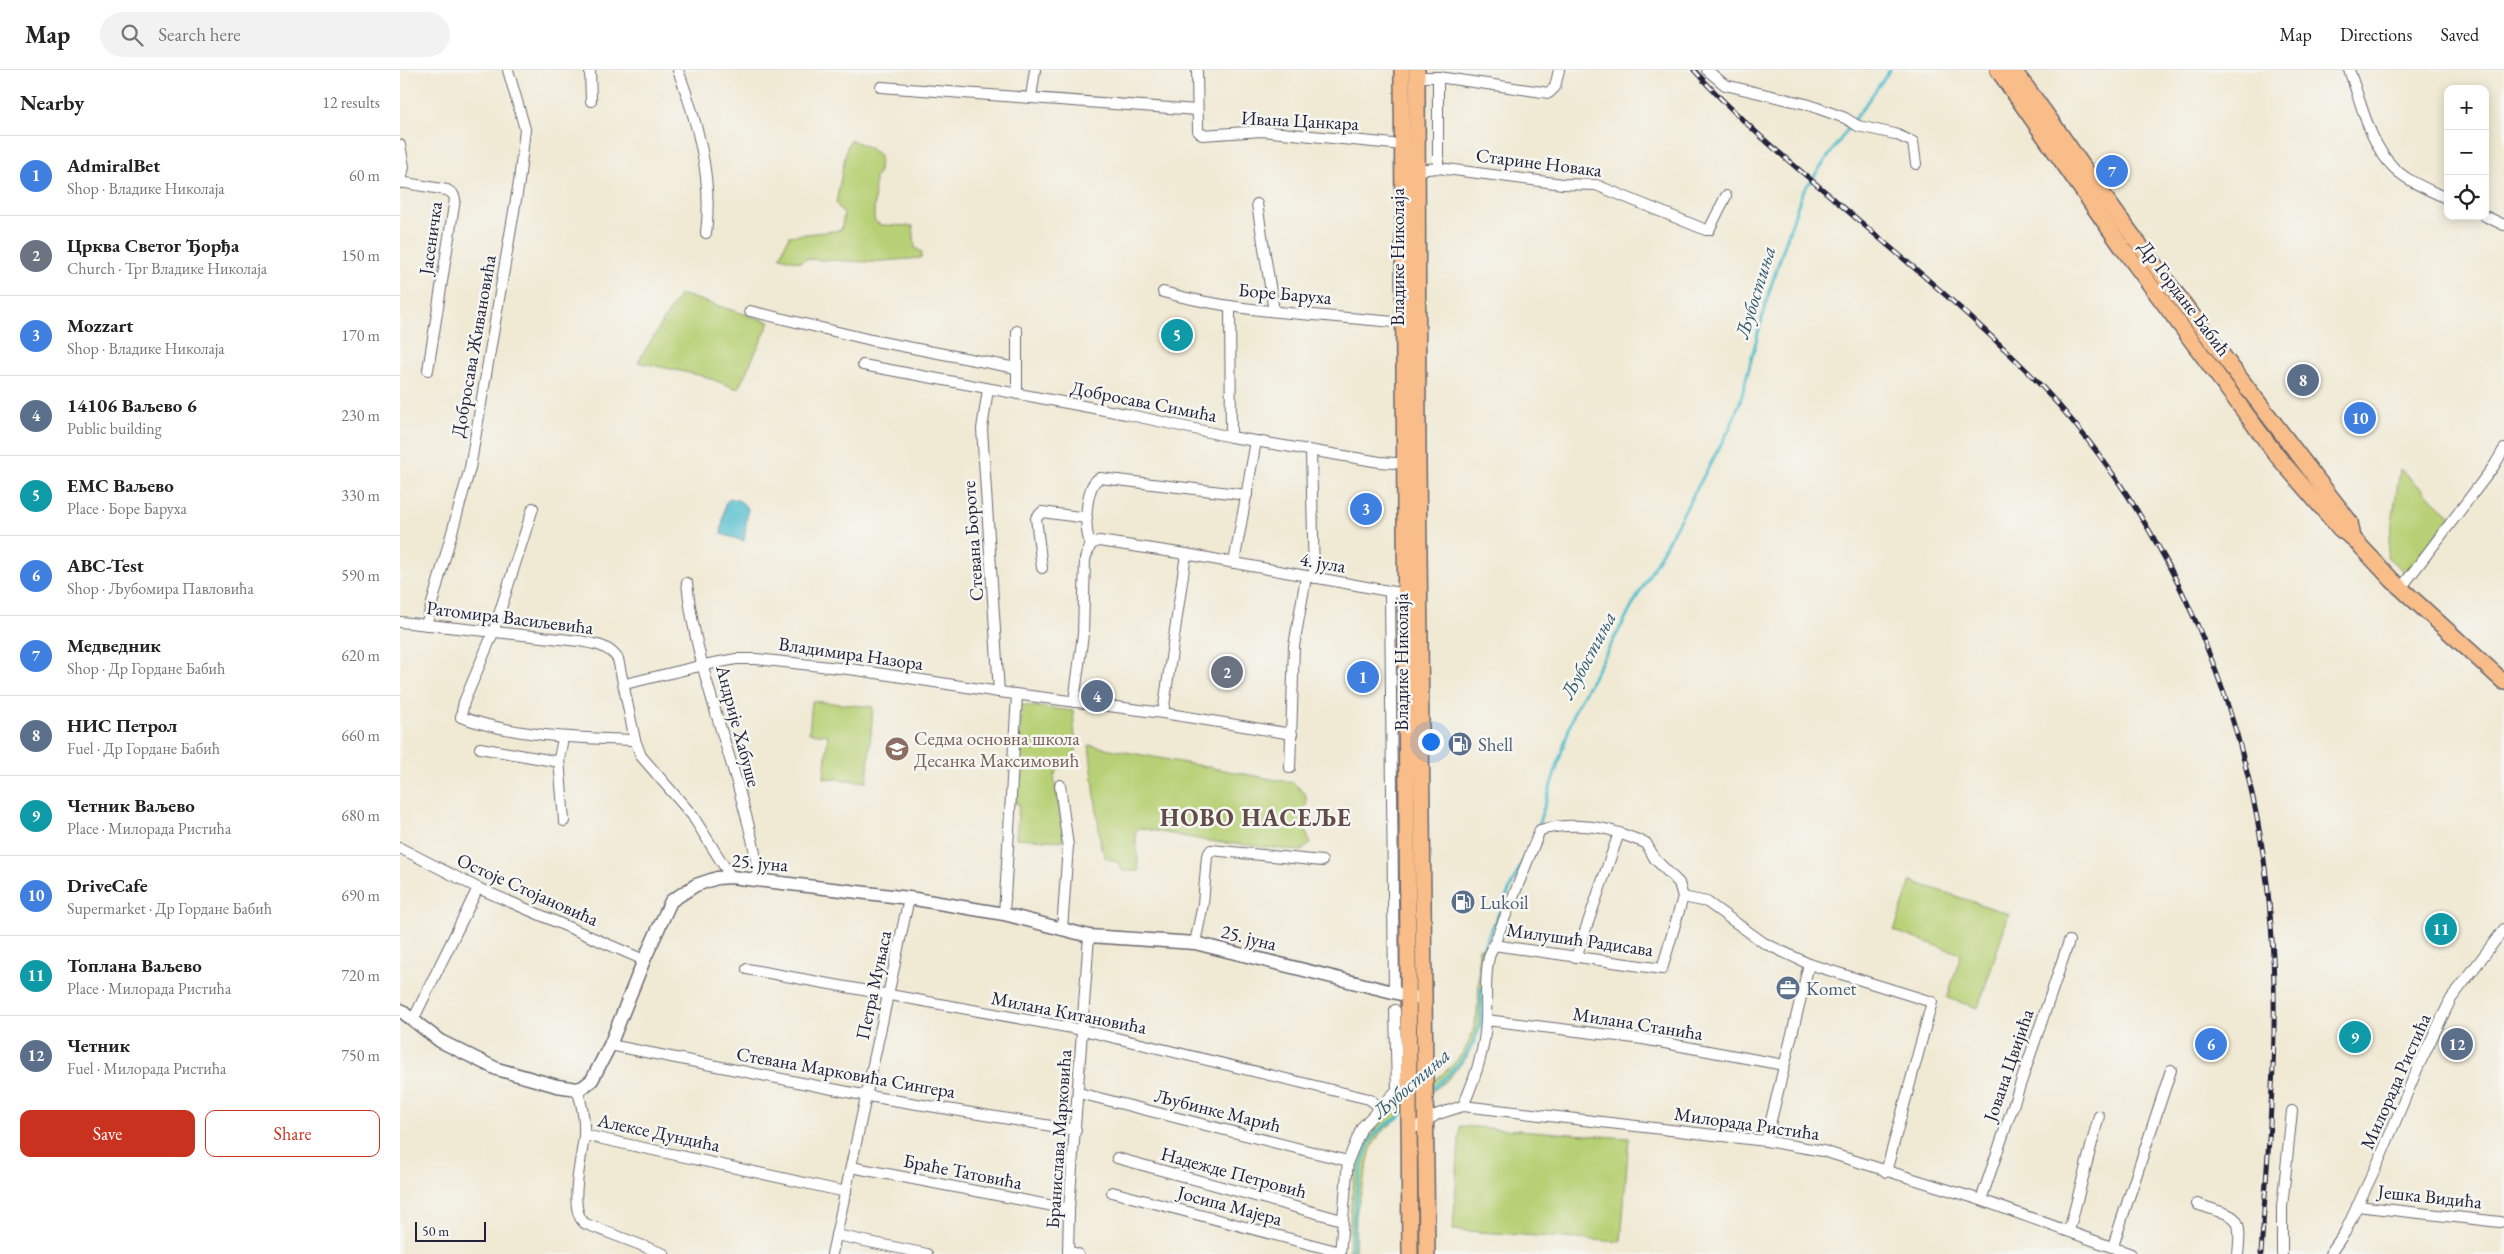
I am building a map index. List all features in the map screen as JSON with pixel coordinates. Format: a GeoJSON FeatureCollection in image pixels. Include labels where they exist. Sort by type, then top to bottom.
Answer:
{"type":"FeatureCollection","features":[{"type":"Feature","properties":{"kind":"main road","name":"Владике Николаја"},"geometry":{"type":"LineString","coordinates":[[1402,70],[1404,323],[1411,464],[1426,1116],[1427,1254]]}},
{"type":"Feature","properties":{"kind":"main road","name":"Др Гордане Бабић"},"geometry":{"type":"LineString","coordinates":[[1998,70],[2122,247],[2278,457],[2340,529],[2353,538],[2401,588],[2504,682]]}},
{"type":"Feature","properties":{"kind":"main road","name":"Др Гордане Бабић"},"geometry":{"type":"LineString","coordinates":[[2013,70],[2046,111],[2077,160],[2131,233],[2350,522],[2353,538]]}},
{"type":"Feature","properties":{"kind":"main road","name":"Владике Николаја"},"geometry":{"type":"LineString","coordinates":[[1410,1254],[1408,1046],[1401,994],[1405,594],[1411,464],[1417,170],[1427,74]]}},
{"type":"Feature","properties":{"kind":"street","name":"Добросава Живановића"},"geometry":{"type":"LineString","coordinates":[[426,625],[470,468],[519,182],[525,129],[508,70]]}},
{"type":"Feature","properties":{"kind":"street"},"geometry":{"type":"LineString","coordinates":[[590,70],[591,101]]}},
{"type":"Feature","properties":{"kind":"street"},"geometry":{"type":"LineString","coordinates":[[678,70],[696,123],[700,142],[708,205],[706,233]]}},
{"type":"Feature","properties":{"kind":"street"},"geometry":{"type":"LineString","coordinates":[[1031,97],[1035,70]]}},
{"type":"Feature","properties":{"kind":"street","name":"Ивана Цанкара"},"geometry":{"type":"LineString","coordinates":[[1197,70],[1198,131],[1207,136],[1262,131],[1403,145]]}},
{"type":"Feature","properties":{"kind":"street"},"geometry":{"type":"LineString","coordinates":[[1438,168],[1427,74],[1549,93],[1555,87],[1559,70]]}},
{"type":"Feature","properties":{"kind":"street"},"geometry":{"type":"LineString","coordinates":[[1707,70],[1725,85],[1806,104],[1845,118],[1858,126],[1911,140],[1916,164]]}},
{"type":"Feature","properties":{"kind":"street"},"geometry":{"type":"LineString","coordinates":[[2349,70],[2380,150],[2393,168],[2405,177],[2444,196]]}},
{"type":"Feature","properties":{"kind":"street"},"geometry":{"type":"LineString","coordinates":[[881,87],[1198,110]]}},
{"type":"Feature","properties":{"kind":"street"},"geometry":{"type":"LineString","coordinates":[[400,145],[404,167],[400,182]]}},
{"type":"Feature","properties":{"kind":"street","name":"Старине Новака"},"geometry":{"type":"LineString","coordinates":[[1417,170],[1438,168],[1606,187],[1706,230],[1709,230],[1726,196]]}},
{"type":"Feature","properties":{"kind":"street","name":"Јасеничка"},"geometry":{"type":"LineString","coordinates":[[400,182],[447,190],[453,194],[455,199],[428,370]]}},
{"type":"Feature","properties":{"kind":"street"},"geometry":{"type":"LineString","coordinates":[[1258,204],[1274,310]]}},
{"type":"Feature","properties":{"kind":"street"},"geometry":{"type":"LineString","coordinates":[[2489,218],[2504,225]]}},
{"type":"Feature","properties":{"kind":"street","name":"Боре Баруха"},"geometry":{"type":"LineString","coordinates":[[1163,292],[1189,300],[1230,306],[1404,323]]}},
{"type":"Feature","properties":{"kind":"street"},"geometry":{"type":"LineString","coordinates":[[1230,306],[1231,437]]}},
{"type":"Feature","properties":{"kind":"street"},"geometry":{"type":"LineString","coordinates":[[750,311],[871,340],[1016,368]]}},
{"type":"Feature","properties":{"kind":"street"},"geometry":{"type":"LineString","coordinates":[[1017,331],[1017,394]]}},
{"type":"Feature","properties":{"kind":"street","name":"Добросава Симића"},"geometry":{"type":"LineString","coordinates":[[863,365],[1126,414],[1231,437],[1311,451],[1411,464]]}},
{"type":"Feature","properties":{"kind":"street","name":"Стевана Бороте"},"geometry":{"type":"LineString","coordinates":[[988,389],[982,430],[999,692]]}},
{"type":"Feature","properties":{"kind":"street"},"geometry":{"type":"LineString","coordinates":[[1234,563],[1256,441]]}},
{"type":"Feature","properties":{"kind":"street"},"geometry":{"type":"LineString","coordinates":[[2401,588],[2494,466],[2504,449]]}},
{"type":"Feature","properties":{"kind":"street"},"geometry":{"type":"LineString","coordinates":[[1290,768],[1294,646],[1310,578],[1311,451]]}},
{"type":"Feature","properties":{"kind":"street"},"geometry":{"type":"LineString","coordinates":[[1074,702],[1083,634],[1085,559],[1091,544],[1088,537],[1088,491],[1096,480],[1100,478],[1247,495]]}},
{"type":"Feature","properties":{"kind":"street"},"geometry":{"type":"LineString","coordinates":[[533,508],[493,633],[464,702],[461,716],[501,729],[563,738],[635,740]]}},
{"type":"Feature","properties":{"kind":"street"},"geometry":{"type":"LineString","coordinates":[[1042,568],[1036,518],[1038,514],[1042,512],[1088,518]]}},
{"type":"Feature","properties":{"kind":"street","name":"4. јула"},"geometry":{"type":"LineString","coordinates":[[1091,544],[1106,542],[1186,554],[1405,594]]}},
{"type":"Feature","properties":{"kind":"street"},"geometry":{"type":"LineString","coordinates":[[1163,713],[1186,554]]}},
{"type":"Feature","properties":{"kind":"street","name":"Андрије Хабуше"},"geometry":{"type":"LineString","coordinates":[[687,583],[704,665],[754,845],[758,878]]}},
{"type":"Feature","properties":{"kind":"street"},"geometry":{"type":"LineString","coordinates":[[1390,592],[1401,994]]}},
{"type":"Feature","properties":{"kind":"street","name":"Ратомира Васиљевића"},"geometry":{"type":"LineString","coordinates":[[400,622],[579,641],[606,647],[618,659],[635,740],[645,764],[692,816],[725,864],[731,877]]}},
{"type":"Feature","properties":{"kind":"street","name":"Владимира Назора"},"geometry":{"type":"LineString","coordinates":[[624,684],[704,665],[736,659],[756,659],[857,670],[1017,695],[1163,713],[1292,734]]}},
{"type":"Feature","properties":{"kind":"street"},"geometry":{"type":"LineString","coordinates":[[1004,914],[1017,695]]}},
{"type":"Feature","properties":{"kind":"street"},"geometry":{"type":"LineString","coordinates":[[563,738],[559,759],[564,822]]}},
{"type":"Feature","properties":{"kind":"street"},"geometry":{"type":"LineString","coordinates":[[480,748],[548,762],[559,759]]}},
{"type":"Feature","properties":{"kind":"street"},"geometry":{"type":"LineString","coordinates":[[1060,785],[1068,846],[1062,930]]}},
{"type":"Feature","properties":{"kind":"street","name":"Милушић Радисава"},"geometry":{"type":"LineString","coordinates":[[1463,1106],[1481,1057],[1486,1020],[1486,970],[1493,945],[1540,830],[1558,827],[1586,827],[1619,832]]}},
{"type":"Feature","properties":{"kind":"street"},"geometry":{"type":"LineString","coordinates":[[1576,957],[1619,832],[1646,843],[1656,860],[1679,883],[1683,897],[1706,902],[1764,943],[1809,964],[1932,1002],[1886,1172]]}},
{"type":"Feature","properties":{"kind":"street"},"geometry":{"type":"LineString","coordinates":[[1195,943],[1203,904],[1207,856],[1211,850],[1322,861]]}},
{"type":"Feature","properties":{"kind":"street","name":"Остоје Стојановића"},"geometry":{"type":"LineString","coordinates":[[401,852],[478,888],[644,960]]}},
{"type":"Feature","properties":{"kind":"street","name":"25. јуна"},"geometry":{"type":"LineString","coordinates":[[577,1089],[592,1080],[610,1045],[644,960],[667,909],[676,896],[706,880],[731,877],[758,878],[910,898],[1004,914],[1090,936],[1195,943],[1423,1000]]}},
{"type":"Feature","properties":{"kind":"street"},"geometry":{"type":"LineString","coordinates":[[413,1020],[478,888]]}},
{"type":"Feature","properties":{"kind":"street","name":"Милушић Радисава"},"geometry":{"type":"LineString","coordinates":[[1493,945],[1662,969],[1683,897]]}},
{"type":"Feature","properties":{"kind":"street","name":"Петра Муњаса"},"geometry":{"type":"LineString","coordinates":[[832,1254],[910,898]]}},
{"type":"Feature","properties":{"kind":"street","name":"Милорада Ристића"},"geometry":{"type":"LineString","coordinates":[[2330,1254],[2345,1232],[2451,998],[2504,929]]}},
{"type":"Feature","properties":{"kind":"street","name":"Бранислава Марковића"},"geometry":{"type":"LineString","coordinates":[[1071,1253],[1069,1209],[1090,936]]}},
{"type":"Feature","properties":{"kind":"street","name":"Јована Цвијића"},"geometry":{"type":"LineString","coordinates":[[1981,1200],[2069,941]]}},
{"type":"Feature","properties":{"kind":"street"},"geometry":{"type":"LineString","coordinates":[[1766,1141],[1809,964]]}},
{"type":"Feature","properties":{"kind":"street","name":"Милана Китановића"},"geometry":{"type":"LineString","coordinates":[[747,969],[1083,1030],[1369,1099],[1380,1107]]}},
{"type":"Feature","properties":{"kind":"street"},"geometry":{"type":"LineString","coordinates":[[400,1010],[440,1041],[490,1066],[557,1086],[577,1089]]}},
{"type":"Feature","properties":{"kind":"street"},"geometry":{"type":"LineString","coordinates":[[1340,1253],[1348,1161],[1360,1132],[1380,1107],[1393,1095],[1398,1084],[1395,1010]]}},
{"type":"Feature","properties":{"kind":"street","name":"Милана Станића"},"geometry":{"type":"LineString","coordinates":[[1486,1020],[1643,1039],[1784,1066]]}},
{"type":"Feature","properties":{"kind":"street","name":"Стевана Марковића Сингера"},"geometry":{"type":"LineString","coordinates":[[610,1045],[868,1096],[1076,1130]]}},
{"type":"Feature","properties":{"kind":"street"},"geometry":{"type":"LineString","coordinates":[[2113,1246],[2170,1070]]}},
{"type":"Feature","properties":{"kind":"street","name":"Алексе Дундића"},"geometry":{"type":"LineString","coordinates":[[577,1089],[584,1114],[584,1135],[846,1192]]}},
{"type":"Feature","properties":{"kind":"street","name":"Љубинке Марић"},"geometry":{"type":"LineString","coordinates":[[1079,1094],[1348,1161]]}},
{"type":"Feature","properties":{"kind":"street","name":"Милорада Ристића"},"geometry":{"type":"LineString","coordinates":[[1409,1125],[1426,1116],[1463,1106],[1766,1141],[1823,1151],[1981,1200],[2131,1254]]}},
{"type":"Feature","properties":{"kind":"street"},"geometry":{"type":"LineString","coordinates":[[2282,1254],[2282,1207],[2292,1111]]}},
{"type":"Feature","properties":{"kind":"street"},"geometry":{"type":"LineString","coordinates":[[2069,1231],[2099,1116]]}},
{"type":"Feature","properties":{"kind":"street"},"geometry":{"type":"LineString","coordinates":[[584,1135],[576,1199],[578,1216],[586,1224],[664,1254]]}},
{"type":"Feature","properties":{"kind":"street","name":"Надежде Петровић"},"geometry":{"type":"LineString","coordinates":[[1117,1158],[1342,1220]]}},
{"type":"Feature","properties":{"kind":"street","name":"Браће Татовића"},"geometry":{"type":"LineString","coordinates":[[851,1167],[1069,1209]]}},
{"type":"Feature","properties":{"kind":"street","name":"Јосипа Мајера"},"geometry":{"type":"LineString","coordinates":[[1112,1192],[1340,1253]]}},
{"type":"Feature","properties":{"kind":"street"},"geometry":{"type":"LineString","coordinates":[[2197,1204],[2233,1217],[2238,1221],[2240,1228],[2238,1254]]}},
{"type":"Feature","properties":{"kind":"street","name":"Јешка Видића"},"geometry":{"type":"LineString","coordinates":[[2357,1206],[2500,1222]]}},
{"type":"Feature","properties":{"kind":"street"},"geometry":{"type":"LineString","coordinates":[[836,1235],[927,1254]]}},
{"type":"Feature","properties":{"kind":"green space"},"geometry":{"type":"Polygon","coordinates":[[[851,140],[866,146],[880,155],[879,171],[875,178],[874,220],[880,225],[913,226],[915,248],[922,252],[921,258],[871,262],[804,259],[800,262],[780,257],[789,236],[841,230],[844,215],[836,203],[847,147],[851,140]]]}},
{"type":"Feature","properties":{"kind":"green space"},"geometry":{"type":"Polygon","coordinates":[[[680,294],[770,322],[738,389],[703,376],[638,362],[680,294]]]}},
{"type":"Feature","properties":{"kind":"green space"},"geometry":{"type":"Polygon","coordinates":[[[2400,469],[2451,516],[2406,573],[2387,557],[2400,469]]]}},
{"type":"Feature","properties":{"kind":"green space"},"geometry":{"type":"Polygon","coordinates":[[[812,701],[873,707],[867,782],[824,778],[828,735],[809,733],[812,701]]]}},
{"type":"Feature","properties":{"kind":"green space"},"geometry":{"type":"Polygon","coordinates":[[[1022,705],[1073,711],[1077,764],[1060,767],[1054,776],[1064,841],[1016,838],[1019,804],[1015,803],[1022,705]]]}},
{"type":"Feature","properties":{"kind":"green space"},"geometry":{"type":"Polygon","coordinates":[[[1089,745],[1293,783],[1305,793],[1307,803],[1302,817],[1310,844],[1301,851],[1208,841],[1140,828],[1135,832],[1139,871],[1123,871],[1118,863],[1106,858],[1101,847],[1089,745]]]}},
{"type":"Feature","properties":{"kind":"green space"},"geometry":{"type":"Polygon","coordinates":[[[1911,881],[2009,914],[1978,1008],[1947,998],[1961,954],[1894,931],[1911,881]]]}},
{"type":"Feature","properties":{"kind":"green space"},"geometry":{"type":"Polygon","coordinates":[[[1479,948],[1486,949],[1481,1025],[1467,1057],[1448,1079],[1380,1133],[1371,1149],[1356,1214],[1355,1254],[1349,1254],[1354,1182],[1366,1142],[1374,1129],[1385,1118],[1450,1068],[1468,1044],[1473,1031],[1478,1004],[1479,948]]]}},
{"type":"Feature","properties":{"kind":"green space"},"geometry":{"type":"Polygon","coordinates":[[[1460,1126],[1629,1138],[1621,1242],[1453,1230],[1460,1126]]]}},
{"type":"Feature","properties":{"kind":"water"},"geometry":{"type":"Polygon","coordinates":[[[730,498],[740,501],[748,508],[744,541],[721,534],[725,504],[730,498]]]}},
{"type":"Feature","properties":{"kind":"waterway","name":"Љубостиња"},"geometry":{"type":"LineString","coordinates":[[1537,829],[1575,710],[1729,430],[1740,402],[1769,292],[1802,193],[1890,70]]}},
{"type":"Feature","properties":{"kind":"waterway","name":"Љубостиња"},"geometry":{"type":"LineString","coordinates":[[1482,972],[1483,948],[1522,862]]}},
{"type":"Feature","properties":{"kind":"waterway","name":"Љубостиња"},"geometry":{"type":"LineString","coordinates":[[1430,1091],[1461,1062],[1473,1043],[1481,1019],[1481,988]]}},
{"type":"Feature","properties":{"kind":"waterway","name":"Љубостиња"},"geometry":{"type":"LineString","coordinates":[[1352,1254],[1357,1189],[1365,1155],[1378,1131],[1404,1113]]}},
{"type":"Feature","properties":{"kind":"railway"},"geometry":{"type":"LineString","coordinates":[[1694,70],[1759,135],[1954,303],[2027,371],[2079,429],[2124,491],[2164,557],[2198,626],[2225,698],[2247,772],[2262,848],[2271,925],[2274,1048],[2261,1254]]}},
{"type":"Feature","properties":{"kind":"place","name":"Медведник"},"geometry":{"type":"Point","coordinates":[2112,171]}},
{"type":"Feature","properties":{"kind":"place","name":"ЕМС Ваљево"},"geometry":{"type":"Point","coordinates":[1177,335]}},
{"type":"Feature","properties":{"kind":"place","name":"НИС Петрол"},"geometry":{"type":"Point","coordinates":[2303,380]}},
{"type":"Feature","properties":{"kind":"place","name":"DriveCafe"},"geometry":{"type":"Point","coordinates":[2360,418]}},
{"type":"Feature","properties":{"kind":"place","name":"Mozzart"},"geometry":{"type":"Point","coordinates":[1366,509]}},
{"type":"Feature","properties":{"kind":"place","name":"Црква Светог Ђорђа"},"geometry":{"type":"Point","coordinates":[1227,672]}},
{"type":"Feature","properties":{"kind":"place","name":"AdmiralBet"},"geometry":{"type":"Point","coordinates":[1363,677]}},
{"type":"Feature","properties":{"kind":"place","name":"14106 Ваљево 6"},"geometry":{"type":"Point","coordinates":[1097,696]}},
{"type":"Feature","properties":{"kind":"place","name":"Shell"},"geometry":{"type":"Point","coordinates":[1460,744]}},
{"type":"Feature","properties":{"kind":"place","name":"Седма основна школа Десанка Максимовић"},"geometry":{"type":"Point","coordinates":[897,749]}},
{"type":"Feature","properties":{"kind":"place","name":"Lukoil"},"geometry":{"type":"Point","coordinates":[1463,902]}},
{"type":"Feature","properties":{"kind":"place","name":"Топлана Ваљево"},"geometry":{"type":"Point","coordinates":[2441,929]}},
{"type":"Feature","properties":{"kind":"place","name":"Komet"},"geometry":{"type":"Point","coordinates":[1788,988]}},
{"type":"Feature","properties":{"kind":"place","name":"Четник Ваљево"},"geometry":{"type":"Point","coordinates":[2355,1037]}},
{"type":"Feature","properties":{"kind":"place","name":"ABC-Test"},"geometry":{"type":"Point","coordinates":[2211,1044]}},
{"type":"Feature","properties":{"kind":"place","name":"Четник"},"geometry":{"type":"Point","coordinates":[2457,1044]}},
{"type":"Feature","properties":{"kind":"district","name":"НОВО НАСЕЉЕ"},"geometry":{"type":"Point","coordinates":[1256,818]}}]}
